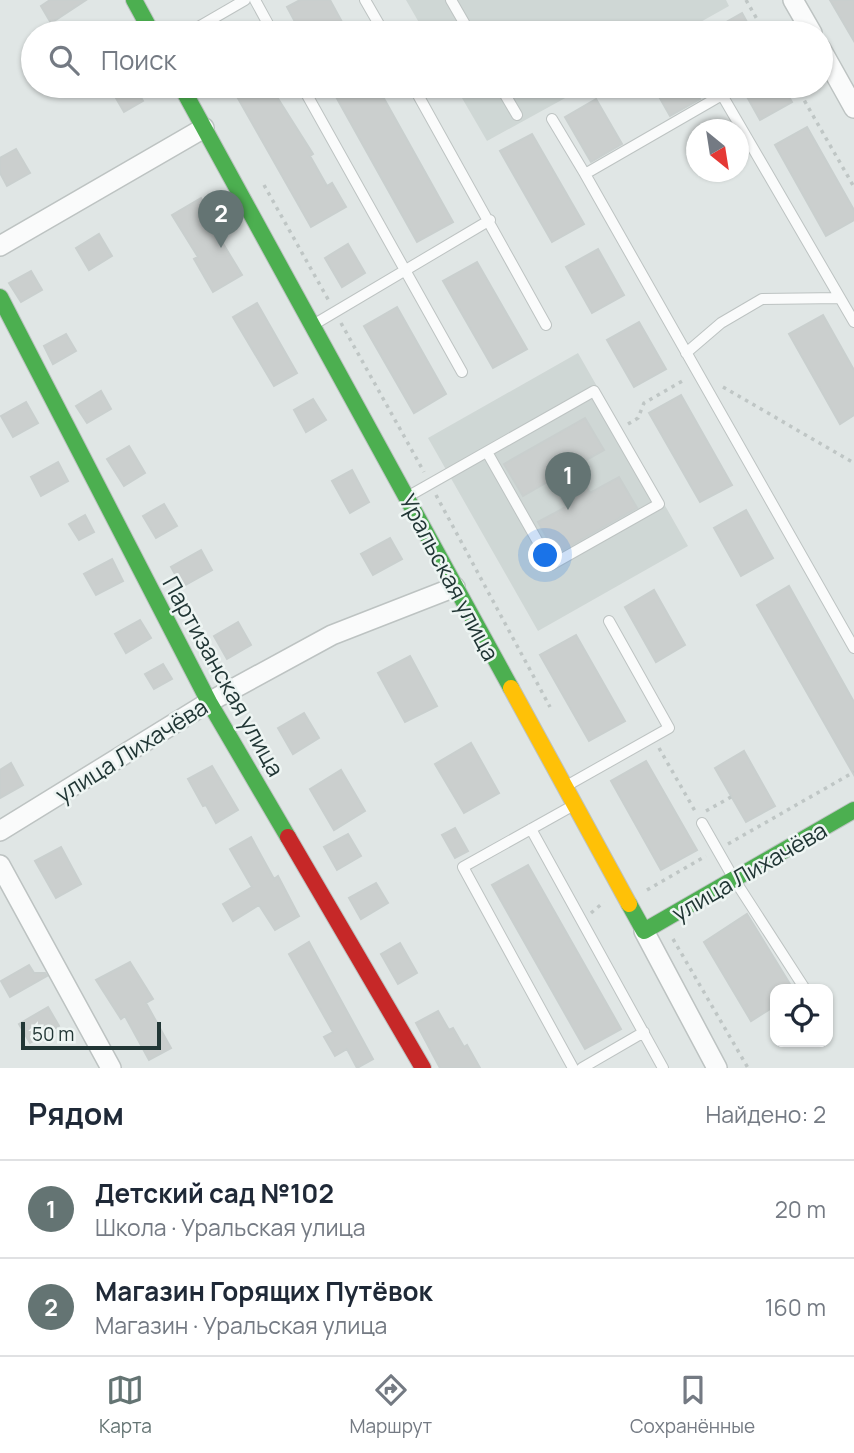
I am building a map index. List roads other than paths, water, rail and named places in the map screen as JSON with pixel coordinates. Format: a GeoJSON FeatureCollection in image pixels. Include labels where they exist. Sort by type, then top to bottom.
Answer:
{"type":"FeatureCollection","features":[{"type":"Feature","properties":{"kind":"street"},"geometry":{"type":"LineString","coordinates":[[134,0],[145,21]]}},
{"type":"Feature","properties":{"kind":"street"},"geometry":{"type":"LineString","coordinates":[[793,0],[805,21]]}},
{"type":"Feature","properties":{"kind":"street"},"geometry":{"type":"LineString","coordinates":[[833,70],[854,108]]}},
{"type":"Feature","properties":{"kind":"street","name":"Уральская улица"},"geometry":{"type":"LineString","coordinates":[[188,98],[717,1068]]}},
{"type":"Feature","properties":{"kind":"street"},"geometry":{"type":"LineString","coordinates":[[0,246],[204,128]]}},
{"type":"Feature","properties":{"kind":"street","name":"Партизанская улица"},"geometry":{"type":"LineString","coordinates":[[0,297],[209,702],[423,1068]]}},
{"type":"Feature","properties":{"kind":"street","name":"улица Лихачёва"},"geometry":{"type":"LineString","coordinates":[[0,831],[209,702],[332,635],[455,587]]}},
{"type":"Feature","properties":{"kind":"street","name":"улица Лихачёва"},"geometry":{"type":"LineString","coordinates":[[644,931],[854,810]]}},
{"type":"Feature","properties":{"kind":"street"},"geometry":{"type":"LineString","coordinates":[[0,865],[111,1068]]}},
{"type":"Feature","properties":{"kind":"lane"},"geometry":{"type":"LineString","coordinates":[[209,21],[245,0]]}},
{"type":"Feature","properties":{"kind":"lane"},"geometry":{"type":"LineString","coordinates":[[255,0],[266,21]]}},
{"type":"Feature","properties":{"kind":"lane"},"geometry":{"type":"LineString","coordinates":[[365,0],[377,21]]}},
{"type":"Feature","properties":{"kind":"lane"},"geometry":{"type":"LineString","coordinates":[[452,0],[463,21]]}},
{"type":"Feature","properties":{"kind":"lane"},"geometry":{"type":"LineString","coordinates":[[309,98],[462,372]]}},
{"type":"Feature","properties":{"kind":"lane"},"geometry":{"type":"LineString","coordinates":[[420,98],[546,325]]}},
{"type":"Feature","properties":{"kind":"lane"},"geometry":{"type":"LineString","coordinates":[[507,98],[517,115]]}},
{"type":"Feature","properties":{"kind":"lane"},"geometry":{"type":"LineString","coordinates":[[585,174],[706,98]]}},
{"type":"Feature","properties":{"kind":"lane"},"geometry":{"type":"LineString","coordinates":[[724,98],[854,322]]}},
{"type":"Feature","properties":{"kind":"lane"},"geometry":{"type":"LineString","coordinates":[[552,119],[854,648]]}},
{"type":"Feature","properties":{"kind":"lane"},"geometry":{"type":"LineString","coordinates":[[312,325],[490,220]]}},
{"type":"Feature","properties":{"kind":"lane"},"geometry":{"type":"LineString","coordinates":[[686,353],[720,323],[762,299],[840,298]]}},
{"type":"Feature","properties":{"kind":"lane"},"geometry":{"type":"LineString","coordinates":[[407,498],[430,484],[594,391],[659,504],[551,565],[487,452]]}},
{"type":"Feature","properties":{"kind":"lane"},"geometry":{"type":"LineString","coordinates":[[565,787],[668,728],[610,621]]}},
{"type":"Feature","properties":{"kind":"lane"},"geometry":{"type":"LineString","coordinates":[[573,1068],[463,867],[574,804]]}},
{"type":"Feature","properties":{"kind":"lane"},"geometry":{"type":"LineString","coordinates":[[702,823],[734,879],[802,984]]}},
{"type":"Feature","properties":{"kind":"lane"},"geometry":{"type":"LineString","coordinates":[[531,829],[663,1068]]}},
{"type":"Feature","properties":{"kind":"lane"},"geometry":{"type":"LineString","coordinates":[[582,1068],[644,1032]]}},
{"type":"Feature","properties":{"kind":"place","name":"Магазин Горящих Путёвок"},"geometry":{"type":"Point","coordinates":[221,248]}},
{"type":"Feature","properties":{"kind":"place","name":"Детский сад №102"},"geometry":{"type":"Point","coordinates":[568,510]}}]}
